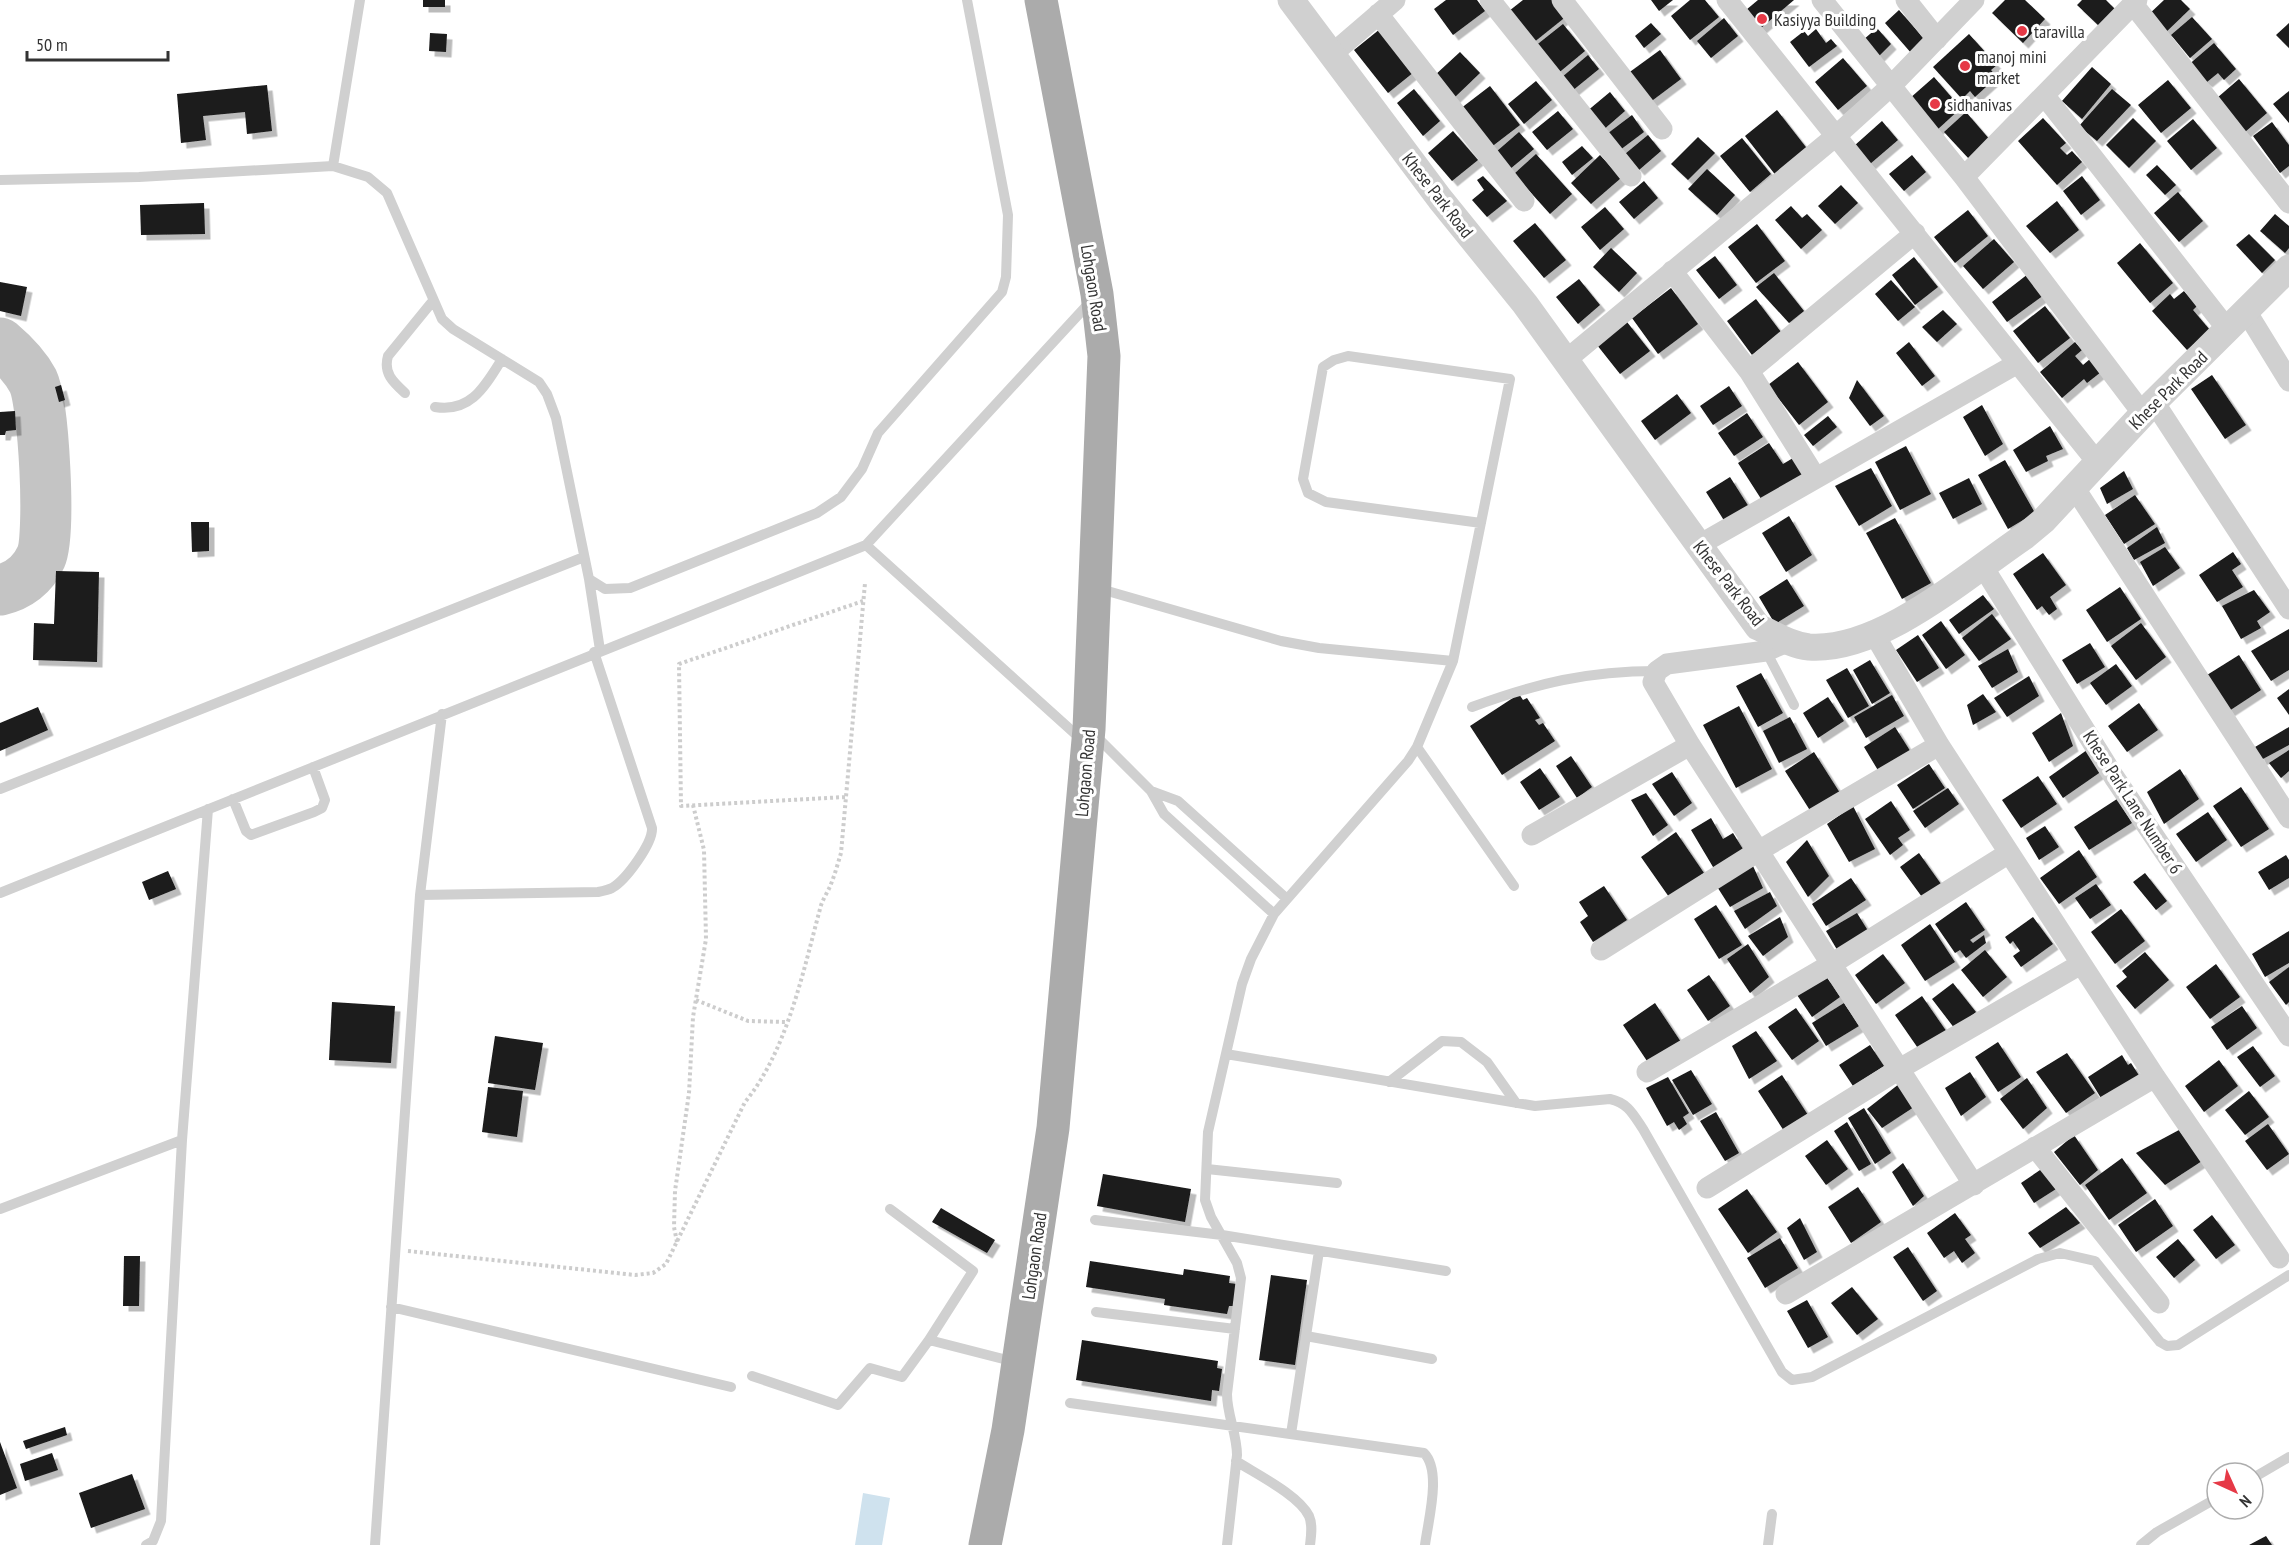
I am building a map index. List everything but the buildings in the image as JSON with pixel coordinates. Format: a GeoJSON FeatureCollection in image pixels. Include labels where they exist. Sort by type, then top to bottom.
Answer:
{"type":"FeatureCollection","features":[{"type":"Feature","properties":{"kind":"main road","name":"Lohgaon Road"},"geometry":{"type":"LineString","coordinates":[[985,1545],[1008,1430],[1053,1128],[1088,737],[1104,356],[1097,294],[1041,0]]}},
{"type":"Feature","properties":{"kind":"street","name":"Khese Park Road"},"geometry":{"type":"LineString","coordinates":[[1291,0],[1566,360],[1758,627],[1777,646],[1832,646],[1902,621],[2043,521],[2149,408],[2289,268]]}},
{"type":"Feature","properties":{"kind":"street"},"geometry":{"type":"LineString","coordinates":[[1331,55],[1395,0]]}},
{"type":"Feature","properties":{"kind":"street"},"geometry":{"type":"LineString","coordinates":[[1490,0],[1631,176]]}},
{"type":"Feature","properties":{"kind":"street"},"geometry":{"type":"LineString","coordinates":[[1562,0],[1662,129]]}},
{"type":"Feature","properties":{"kind":"street"},"geometry":{"type":"LineString","coordinates":[[1727,0],[2097,462]]}},
{"type":"Feature","properties":{"kind":"street"},"geometry":{"type":"LineString","coordinates":[[1822,0],[2149,408],[2289,609]]}},
{"type":"Feature","properties":{"kind":"street"},"geometry":{"type":"LineString","coordinates":[[1906,0],[1937,39]]}},
{"type":"Feature","properties":{"kind":"street"},"geometry":{"type":"LineString","coordinates":[[1566,360],[1837,135],[1891,86],[1974,0]]}},
{"type":"Feature","properties":{"kind":"street"},"geometry":{"type":"LineString","coordinates":[[1964,177],[2135,2],[2289,203]]}},
{"type":"Feature","properties":{"kind":"street"},"geometry":{"type":"LineString","coordinates":[[1378,14],[1524,201]]}},
{"type":"Feature","properties":{"kind":"street"},"geometry":{"type":"LineString","coordinates":[[2044,95],[2289,381]]}},
{"type":"Feature","properties":{"kind":"street"},"geometry":{"type":"LineString","coordinates":[[1749,371],[1915,233]]}},
{"type":"Feature","properties":{"kind":"street"},"geometry":{"type":"LineString","coordinates":[[1672,271],[1749,371],[1816,478]]}},
{"type":"Feature","properties":{"kind":"street"},"geometry":{"type":"LineString","coordinates":[[1700,545],[2018,363]]}},
{"type":"Feature","properties":{"kind":"street"},"geometry":{"type":"LineString","coordinates":[[2074,487],[2289,818]]}},
{"type":"Feature","properties":{"kind":"street","name":"Khese Park Lane Number 6"},"geometry":{"type":"LineString","coordinates":[[1982,565],[2114,777],[2289,1036]]}},
{"type":"Feature","properties":{"kind":"street"},"geometry":{"type":"LineString","coordinates":[[1873,632],[1939,745],[2009,853],[2155,1077],[2284,1266]]}},
{"type":"Feature","properties":{"kind":"street"},"geometry":{"type":"LineString","coordinates":[[1777,646],[1667,664],[1657,671],[1653,682],[1690,744],[1974,1185]]}},
{"type":"Feature","properties":{"kind":"street"},"geometry":{"type":"LineString","coordinates":[[1532,835],[1690,744]]}},
{"type":"Feature","properties":{"kind":"street"},"geometry":{"type":"LineString","coordinates":[[1601,950],[1760,850],[1939,745]]}},
{"type":"Feature","properties":{"kind":"street"},"geometry":{"type":"LineString","coordinates":[[1647,1072],[1833,963],[2009,853]]}},
{"type":"Feature","properties":{"kind":"street"},"geometry":{"type":"LineString","coordinates":[[1707,1188],[1900,1068],[2081,964]]}},
{"type":"Feature","properties":{"kind":"street"},"geometry":{"type":"LineString","coordinates":[[1786,1294],[2155,1077]]}},
{"type":"Feature","properties":{"kind":"street"},"geometry":{"type":"LineString","coordinates":[[2035,1147],[2159,1303]]}},
{"type":"Feature","properties":{"kind":"lane"},"geometry":{"type":"LineString","coordinates":[[333,166],[360,0]]}},
{"type":"Feature","properties":{"kind":"lane"},"geometry":{"type":"LineString","coordinates":[[590,579],[604,589],[630,588],[817,513],[832,504],[862,470],[878,433],[1002,292],[1006,277],[1008,215],[967,0]]}},
{"type":"Feature","properties":{"kind":"lane"},"geometry":{"type":"LineString","coordinates":[[0,180],[139,177],[333,166],[369,177],[387,193],[432,302],[442,319],[453,330],[538,382],[553,408],[590,579],[597,651],[652,828],[652,836],[648,846],[621,881],[613,888],[598,892],[420,895]]}},
{"type":"Feature","properties":{"kind":"lane"},"geometry":{"type":"LineString","coordinates":[[0,893],[597,651],[866,545],[1097,294]]}},
{"type":"Feature","properties":{"kind":"lane"},"geometry":{"type":"LineString","coordinates":[[405,393],[388,375],[385,366],[388,356],[432,302]]}},
{"type":"Feature","properties":{"kind":"lane"},"geometry":{"type":"LineString","coordinates":[[1227,1545],[1237,1443],[1227,1408],[1227,1394],[1241,1278],[1238,1263],[1205,1200],[1208,1132],[1242,984],[1251,959],[1274,914],[1408,761],[1417,747],[1453,660],[1481,522],[1510,379],[1348,356],[1334,360],[1323,367],[1303,479],[1308,493],[1326,502],[1481,522]]}},
{"type":"Feature","properties":{"kind":"lane"},"geometry":{"type":"LineString","coordinates":[[435,407],[447,409],[474,399],[502,359]]}},
{"type":"Feature","properties":{"kind":"lane"},"geometry":{"type":"LineString","coordinates":[[866,545],[1151,791],[1164,814],[1274,914]]}},
{"type":"Feature","properties":{"kind":"lane"},"geometry":{"type":"LineString","coordinates":[[0,789],[584,557]]}},
{"type":"Feature","properties":{"kind":"lane"},"geometry":{"type":"LineString","coordinates":[[1094,587],[1281,640],[1319,648],[1453,660]]}},
{"type":"Feature","properties":{"kind":"lane"},"geometry":{"type":"LineString","coordinates":[[1777,646],[1794,705]]}},
{"type":"Feature","properties":{"kind":"lane"},"geometry":{"type":"LineString","coordinates":[[1472,707],[1528,686],[1572,677],[1627,671],[1657,671]]}},
{"type":"Feature","properties":{"kind":"lane"},"geometry":{"type":"LineString","coordinates":[[375,1545],[420,895],[442,714]]}},
{"type":"Feature","properties":{"kind":"lane"},"geometry":{"type":"LineString","coordinates":[[1417,747],[1514,886]]}},
{"type":"Feature","properties":{"kind":"lane"},"geometry":{"type":"LineString","coordinates":[[233,800],[246,831],[252,835],[314,812],[322,808],[324,800],[313,767]]}},
{"type":"Feature","properties":{"kind":"lane"},"geometry":{"type":"LineString","coordinates":[[1151,791],[1178,801],[1287,899]]}},
{"type":"Feature","properties":{"kind":"lane"},"geometry":{"type":"LineString","coordinates":[[146,1545],[153,1541],[161,1521],[182,1140],[208,809]]}},
{"type":"Feature","properties":{"kind":"lane"},"geometry":{"type":"LineString","coordinates":[[1389,1082],[1442,1041],[1461,1042],[1487,1062],[1516,1103]]}},
{"type":"Feature","properties":{"kind":"lane"},"geometry":{"type":"LineString","coordinates":[[1226,1054],[1535,1106],[1610,1099],[1621,1101],[1630,1109],[1782,1372],[1792,1380],[1812,1377],[2038,1259],[2060,1253],[2095,1261],[2160,1342],[2167,1346],[2178,1345],[2284,1266]]}},
{"type":"Feature","properties":{"kind":"lane"},"geometry":{"type":"LineString","coordinates":[[0,1209],[182,1140]]}},
{"type":"Feature","properties":{"kind":"lane"},"geometry":{"type":"LineString","coordinates":[[1207,1169],[1336,1183]]}},
{"type":"Feature","properties":{"kind":"lane"},"geometry":{"type":"LineString","coordinates":[[752,1376],[838,1405],[870,1368],[902,1377],[929,1340],[973,1271],[890,1209]]}},
{"type":"Feature","properties":{"kind":"lane"},"geometry":{"type":"LineString","coordinates":[[1095,1220],[1222,1236],[1446,1271]]}},
{"type":"Feature","properties":{"kind":"lane"},"geometry":{"type":"LineString","coordinates":[[1291,1434],[1319,1251]]}},
{"type":"Feature","properties":{"kind":"lane"},"geometry":{"type":"LineString","coordinates":[[391,1307],[730,1387]]}},
{"type":"Feature","properties":{"kind":"lane"},"geometry":{"type":"LineString","coordinates":[[1096,1312],[1234,1329]]}},
{"type":"Feature","properties":{"kind":"lane"},"geometry":{"type":"LineString","coordinates":[[1306,1336],[1432,1359]]}},
{"type":"Feature","properties":{"kind":"lane"},"geometry":{"type":"LineString","coordinates":[[929,1340],[1018,1363]]}},
{"type":"Feature","properties":{"kind":"lane"},"geometry":{"type":"LineString","coordinates":[[1070,1403],[1424,1453],[1430,1459],[1434,1479],[1425,1545]]}},
{"type":"Feature","properties":{"kind":"lane"},"geometry":{"type":"LineString","coordinates":[[2265,1471],[2289,1457]]}},
{"type":"Feature","properties":{"kind":"lane"},"geometry":{"type":"LineString","coordinates":[[1236,1461],[1284,1492],[1308,1514],[1312,1530],[1310,1545]]}},
{"type":"Feature","properties":{"kind":"lane"},"geometry":{"type":"LineString","coordinates":[[2141,1545],[2205,1505]]}},
{"type":"Feature","properties":{"kind":"lane"},"geometry":{"type":"LineString","coordinates":[[1768,1545],[1772,1514]]}},
{"type":"Feature","properties":{"kind":"path"},"geometry":{"type":"LineString","coordinates":[[395,1249],[635,1275],[653,1273],[666,1264],[745,1102],[760,1084],[772,1060],[810,952],[820,907],[831,885],[841,853],[865,583]]}},
{"type":"Feature","properties":{"kind":"path"},"geometry":{"type":"LineString","coordinates":[[845,796],[681,806],[679,664],[863,601]]}},
{"type":"Feature","properties":{"kind":"path"},"geometry":{"type":"LineString","coordinates":[[677,1243],[674,1227],[675,1191],[689,1093],[696,1000],[706,939],[704,850],[693,806]]}},
{"type":"Feature","properties":{"kind":"path"},"geometry":{"type":"LineString","coordinates":[[696,1000],[748,1021],[785,1022]]}},
{"type":"Feature","properties":{"kind":"water"},"geometry":{"type":"Polygon","coordinates":[[[863,1493],[890,1498],[882,1545],[855,1545],[863,1493]]]}},
{"type":"Feature","properties":{"kind":"taxiway"},"geometry":{"type":"LineString","coordinates":[[0,343],[26,370],[37,394],[43,441],[46,498],[46,523],[41,557],[24,579],[0,590]]}},
{"type":"Feature","properties":{"kind":"place","name":"Kasiyya Building"},"geometry":{"type":"Point","coordinates":[1762,19]}},
{"type":"Feature","properties":{"kind":"place","name":"taravilla"},"geometry":{"type":"Point","coordinates":[2022,31]}},
{"type":"Feature","properties":{"kind":"place","name":"manoj mini market"},"geometry":{"type":"Point","coordinates":[1965,66]}},
{"type":"Feature","properties":{"kind":"place","name":"sidhanivas"},"geometry":{"type":"Point","coordinates":[1935,104]}}]}
